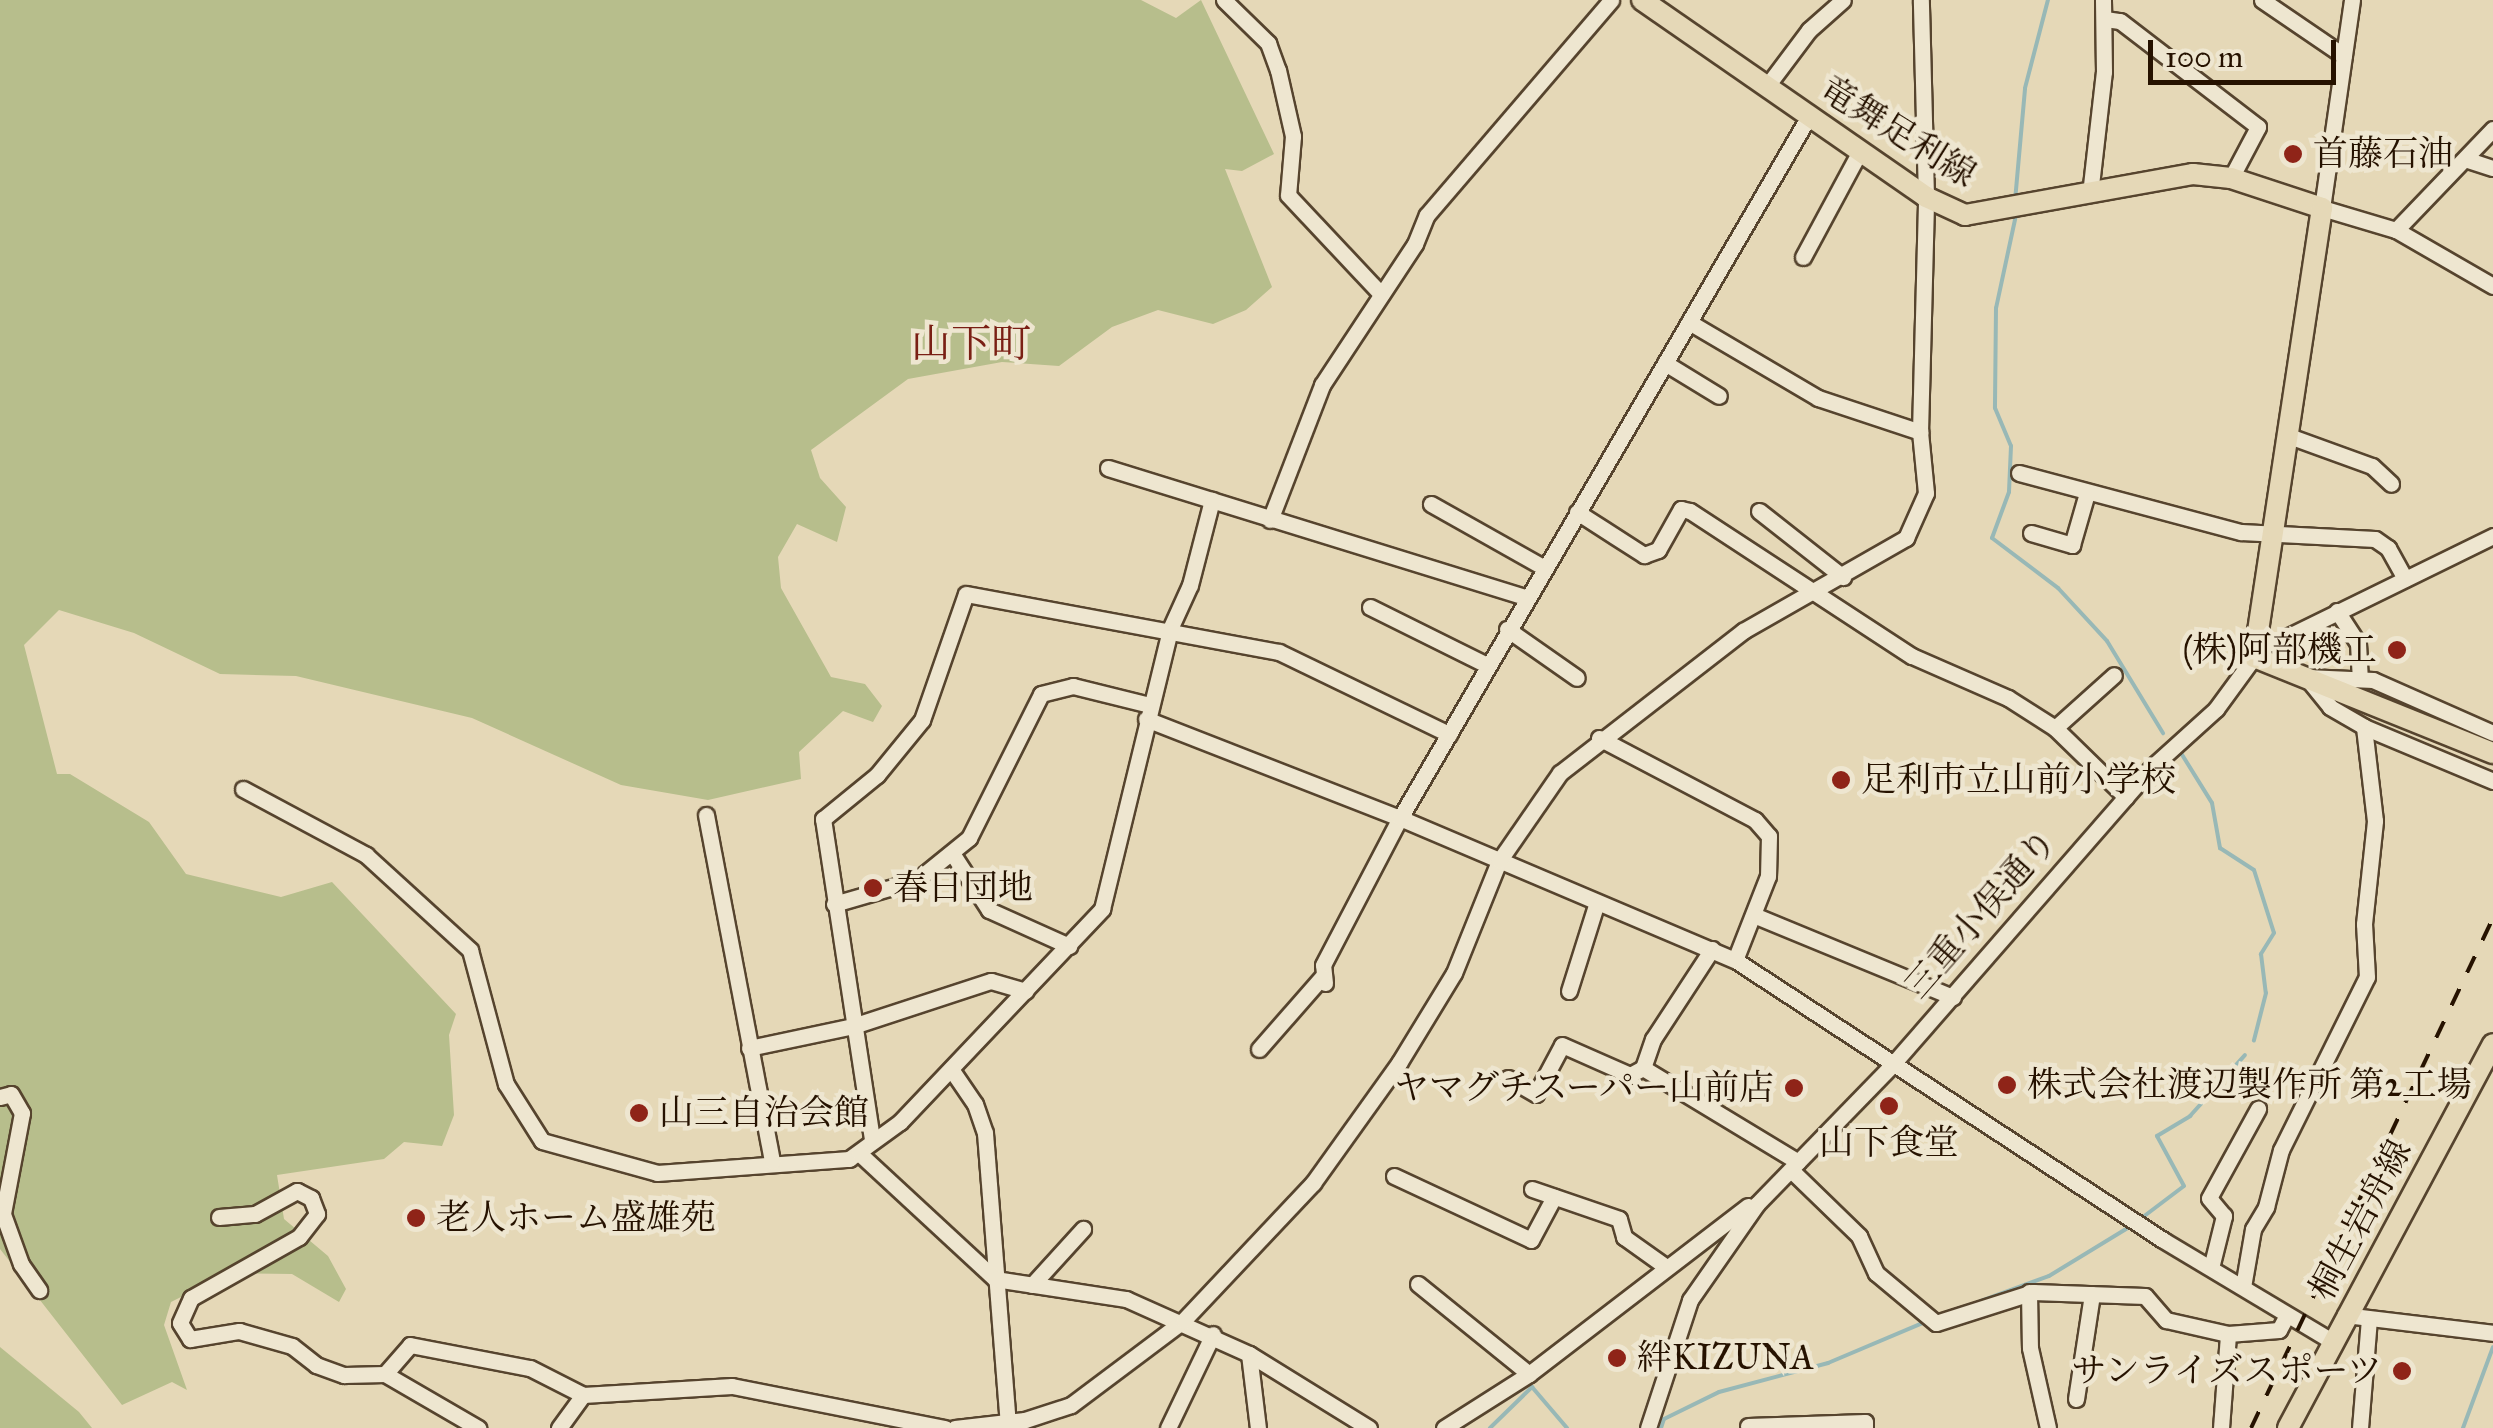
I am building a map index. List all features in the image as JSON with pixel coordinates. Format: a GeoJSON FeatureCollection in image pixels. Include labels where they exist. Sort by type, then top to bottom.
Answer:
{"type":"FeatureCollection","features":[{"type":"Feature","properties":{"kind":"main road","name":"竜舞足利線"},"geometry":{"type":"LineString","coordinates":[[1642,0],[1926,197],[1979,215],[2193,174],[2231,178],[2322,208]]}},
{"type":"Feature","properties":{"kind":"main road","name":"三重小俣通り"},"geometry":{"type":"LineString","coordinates":[[2254,656],[2322,208]]}},
{"type":"Feature","properties":{"kind":"main road"},"geometry":{"type":"LineString","coordinates":[[2254,656],[2493,753]]}},
{"type":"Feature","properties":{"kind":"main road","name":"桐生岩舟線"},"geometry":{"type":"LineString","coordinates":[[2288,1428],[2493,1044]]}},
{"type":"Feature","properties":{"kind":"street"},"geometry":{"type":"LineString","coordinates":[[1224,0],[1268,43],[1278,70],[1293,136],[1288,195],[1381,294]]}},
{"type":"Feature","properties":{"kind":"street"},"geometry":{"type":"LineString","coordinates":[[1270,520],[1322,385],[1428,215],[1612,0]]}},
{"type":"Feature","properties":{"kind":"street"},"geometry":{"type":"LineString","coordinates":[[1767,86],[1809,30],[1842,0]]}},
{"type":"Feature","properties":{"kind":"street"},"geometry":{"type":"LineString","coordinates":[[955,1428],[1007,1426],[1071,1405],[1184,1320],[1313,1183],[1399,1063],[1454,973],[1499,861],[1560,774],[1599,738],[1742,632],[1889,552],[1915,524],[1926,492],[1920,432],[1926,197],[1921,0]]}},
{"type":"Feature","properties":{"kind":"street"},"geometry":{"type":"LineString","coordinates":[[2090,194],[2105,20],[2103,0]]}},
{"type":"Feature","properties":{"kind":"street"},"geometry":{"type":"LineString","coordinates":[[2262,0],[2344,56]]}},
{"type":"Feature","properties":{"kind":"street","name":"三重小俣通り"},"geometry":{"type":"LineString","coordinates":[[2322,208],[2352,0]]}},
{"type":"Feature","properties":{"kind":"street"},"geometry":{"type":"LineString","coordinates":[[2105,20],[2120,21],[2258,127],[2231,178]]}},
{"type":"Feature","properties":{"kind":"street"},"geometry":{"type":"LineString","coordinates":[[1259,1049],[1324,980],[1342,926],[1400,818],[1525,597],[1810,116]]}},
{"type":"Feature","properties":{"kind":"street"},"geometry":{"type":"LineString","coordinates":[[2396,230],[2436,184],[2468,160],[2493,129]]}},
{"type":"Feature","properties":{"kind":"street"},"geometry":{"type":"LineString","coordinates":[[1803,257],[1860,151]]}},
{"type":"Feature","properties":{"kind":"street"},"geometry":{"type":"LineString","coordinates":[[2468,160],[2493,168]]}},
{"type":"Feature","properties":{"kind":"street"},"geometry":{"type":"LineString","coordinates":[[2322,208],[2396,230],[2493,286]]}},
{"type":"Feature","properties":{"kind":"street"},"geometry":{"type":"LineString","coordinates":[[1689,322],[1818,398],[1920,432]]}},
{"type":"Feature","properties":{"kind":"street"},"geometry":{"type":"LineString","coordinates":[[1665,363],[1719,396]]}},
{"type":"Feature","properties":{"kind":"street"},"geometry":{"type":"LineString","coordinates":[[2289,436],[2372,466],[2391,484]]}},
{"type":"Feature","properties":{"kind":"street"},"geometry":{"type":"LineString","coordinates":[[1108,468],[1525,597]]}},
{"type":"Feature","properties":{"kind":"street"},"geometry":{"type":"LineString","coordinates":[[2020,473],[2207,525],[2274,535],[2374,539],[2388,548],[2405,579]]}},
{"type":"Feature","properties":{"kind":"street"},"geometry":{"type":"LineString","coordinates":[[2032,532],[2072,545],[2086,493]]}},
{"type":"Feature","properties":{"kind":"street"},"geometry":{"type":"LineString","coordinates":[[242,789],[366,854],[470,950],[506,1084],[535,1136],[657,1173],[860,1153],[872,1139],[900,1122],[1069,946],[1111,890],[1148,712],[1170,629],[1190,585],[1212,500]]}},
{"type":"Feature","properties":{"kind":"street"},"geometry":{"type":"LineString","coordinates":[[1431,504],[1544,567]]}},
{"type":"Feature","properties":{"kind":"street"},"geometry":{"type":"LineString","coordinates":[[1577,512],[1644,555],[1658,550],[1681,509],[1690,510],[1912,656],[2008,698],[2056,728],[2126,797]]}},
{"type":"Feature","properties":{"kind":"street"},"geometry":{"type":"LineString","coordinates":[[1760,511],[1842,577]]}},
{"type":"Feature","properties":{"kind":"street"},"geometry":{"type":"LineString","coordinates":[[2289,636],[2493,536]]}},
{"type":"Feature","properties":{"kind":"street"},"geometry":{"type":"LineString","coordinates":[[872,1139],[823,819],[877,775],[922,720],[966,594],[1170,629],[1292,655],[1448,734]]}},
{"type":"Feature","properties":{"kind":"street"},"geometry":{"type":"LineString","coordinates":[[1370,607],[1487,665]]}},
{"type":"Feature","properties":{"kind":"street"},"geometry":{"type":"LineString","coordinates":[[2337,610],[2358,643],[2360,677]]}},
{"type":"Feature","properties":{"kind":"street"},"geometry":{"type":"LineString","coordinates":[[1507,629],[1577,678]]}},
{"type":"Feature","properties":{"kind":"street","name":"三重小俣通り"},"geometry":{"type":"LineString","coordinates":[[1648,1428],[1690,1300],[1757,1204],[1892,1065],[2126,797],[2216,709],[2254,656]]}},
{"type":"Feature","properties":{"kind":"street"},"geometry":{"type":"LineString","coordinates":[[2056,728],[2114,675]]}},
{"type":"Feature","properties":{"kind":"street"},"geometry":{"type":"LineString","coordinates":[[2306,677],[2360,677],[2493,734]]}},
{"type":"Feature","properties":{"kind":"street"},"geometry":{"type":"LineString","coordinates":[[2306,677],[2330,707],[2364,727],[2493,781]]}},
{"type":"Feature","properties":{"kind":"street"},"geometry":{"type":"LineString","coordinates":[[834,904],[898,888],[952,853],[982,819],[1041,694],[1072,686],[1148,712],[1735,960],[1892,1065],[2332,1341]]}},
{"type":"Feature","properties":{"kind":"street"},"geometry":{"type":"LineString","coordinates":[[2243,1288],[2253,1228],[2266,1207],[2281,1150],[2367,976],[2364,924],[2375,821],[2364,727]]}},
{"type":"Feature","properties":{"kind":"street"},"geometry":{"type":"LineString","coordinates":[[1599,738],[1762,828],[1768,836],[1768,876],[1756,916],[1735,960]]}},
{"type":"Feature","properties":{"kind":"street"},"geometry":{"type":"LineString","coordinates":[[706,815],[772,1162]]}},
{"type":"Feature","properties":{"kind":"street"},"geometry":{"type":"LineString","coordinates":[[952,853],[990,910],[1069,946]]}},
{"type":"Feature","properties":{"kind":"street"},"geometry":{"type":"LineString","coordinates":[[1570,991],[1597,902]]}},
{"type":"Feature","properties":{"kind":"street"},"geometry":{"type":"LineString","coordinates":[[1756,916],[1953,997]]}},
{"type":"Feature","properties":{"kind":"street"},"geometry":{"type":"LineString","coordinates":[[1508,1078],[1536,1094],[1562,1045],[1630,1074],[1644,1068],[1653,1039],[1712,949]]}},
{"type":"Feature","properties":{"kind":"street"},"geometry":{"type":"LineString","coordinates":[[749,1048],[853,1026],[991,981],[1026,991]]}},
{"type":"Feature","properties":{"kind":"street"},"geometry":{"type":"LineString","coordinates":[[1644,1068],[1794,1166],[1859,1236],[1876,1273],[1936,1323],[2029,1292],[2145,1296],[2166,1320],[2228,1334],[2280,1330],[2287,1315]]}},
{"type":"Feature","properties":{"kind":"street"},"geometry":{"type":"LineString","coordinates":[[951,1069],[981,1116],[1007,1426]]}},
{"type":"Feature","properties":{"kind":"street"},"geometry":{"type":"LineString","coordinates":[[0,1098],[11,1094],[22,1113],[4,1214],[21,1264],[39,1290]]}},
{"type":"Feature","properties":{"kind":"street"},"geometry":{"type":"LineString","coordinates":[[2212,1268],[2224,1216],[2209,1198],[2258,1109]]}},
{"type":"Feature","properties":{"kind":"street"},"geometry":{"type":"LineString","coordinates":[[860,1153],[995,1279],[1126,1299],[1184,1320],[1249,1354],[1369,1428]]}},
{"type":"Feature","properties":{"kind":"street"},"geometry":{"type":"LineString","coordinates":[[1394,1176],[1531,1240],[1554,1197]]}},
{"type":"Feature","properties":{"kind":"street"},"geometry":{"type":"LineString","coordinates":[[1532,1190],[1618,1219],[1624,1237],[1666,1266]]}},
{"type":"Feature","properties":{"kind":"street"},"geometry":{"type":"LineString","coordinates":[[220,1217],[255,1214],[297,1191],[312,1198],[317,1214],[299,1237],[254,1257],[191,1298],[180,1316],[190,1340],[239,1332],[292,1346],[316,1366],[344,1375],[385,1374],[478,1428]]}},
{"type":"Feature","properties":{"kind":"street"},"geometry":{"type":"LineString","coordinates":[[1444,1428],[1529,1374],[1666,1266],[1757,1204]]}},
{"type":"Feature","properties":{"kind":"street"},"geometry":{"type":"LineString","coordinates":[[1032,1285],[1083,1228]]}},
{"type":"Feature","properties":{"kind":"street"},"geometry":{"type":"LineString","coordinates":[[1418,1284],[1529,1374]]}},
{"type":"Feature","properties":{"kind":"street"},"geometry":{"type":"LineString","coordinates":[[2029,1292],[2030,1348],[2048,1428]]}},
{"type":"Feature","properties":{"kind":"street"},"geometry":{"type":"LineString","coordinates":[[2076,1400],[2092,1294]]}},
{"type":"Feature","properties":{"kind":"street"},"geometry":{"type":"LineString","coordinates":[[2345,1315],[2493,1333]]}},
{"type":"Feature","properties":{"kind":"street"},"geometry":{"type":"LineString","coordinates":[[2360,1428],[2369,1318]]}},
{"type":"Feature","properties":{"kind":"street"},"geometry":{"type":"LineString","coordinates":[[1168,1428],[1213,1334]]}},
{"type":"Feature","properties":{"kind":"street"},"geometry":{"type":"LineString","coordinates":[[2221,1428],[2228,1334]]}},
{"type":"Feature","properties":{"kind":"street"},"geometry":{"type":"LineString","coordinates":[[385,1374],[410,1345],[530,1368],[583,1396],[732,1386],[945,1428]]}},
{"type":"Feature","properties":{"kind":"street"},"geometry":{"type":"LineString","coordinates":[[1249,1354],[1258,1428]]}},
{"type":"Feature","properties":{"kind":"street"},"geometry":{"type":"LineString","coordinates":[[559,1428],[583,1396]]}},
{"type":"Feature","properties":{"kind":"street"},"geometry":{"type":"LineString","coordinates":[[836,1428],[842,1409]]}},
{"type":"Feature","properties":{"kind":"street"},"geometry":{"type":"LineString","coordinates":[[1748,1426],[1865,1422],[1864,1428]]}},
{"type":"Feature","properties":{"kind":"green space"},"geometry":{"type":"Polygon","coordinates":[[[0,0],[1141,0],[1176,18],[1201,0],[1274,154],[1242,171],[1225,169],[1272,287],[1246,310],[1213,324],[1158,310],[1112,327],[1059,366],[1002,362],[908,379],[811,450],[820,478],[846,507],[837,542],[797,524],[778,557],[781,588],[831,677],[865,684],[882,706],[873,722],[843,711],[799,752],[801,779],[708,800],[621,785],[472,718],[296,676],[220,674],[134,633],[59,610],[24,645],[57,774],[70,774],[149,822],[186,874],[281,897],[332,882],[456,1014],[449,1035],[454,1115],[442,1146],[404,1142],[384,1159],[277,1175],[284,1219],[328,1256],[346,1289],[339,1302],[292,1274],[229,1273],[171,1302],[164,1325],[187,1390],[172,1382],[122,1405],[0,1249],[0,0]]]}},
{"type":"Feature","properties":{"kind":"green space"},"geometry":{"type":"Polygon","coordinates":[[[0,1347],[79,1412],[92,1428],[0,1428],[0,1347]]]}},
{"type":"Feature","properties":{"kind":"waterway"},"geometry":{"type":"LineString","coordinates":[[2015,201],[2025,88],[2048,0]]}},
{"type":"Feature","properties":{"kind":"waterway"},"geometry":{"type":"LineString","coordinates":[[2016,215],[1996,308],[1995,408],[2011,446],[2009,492],[1992,538],[2058,588],[2107,641],[2163,733]]}},
{"type":"Feature","properties":{"kind":"waterway"},"geometry":{"type":"LineString","coordinates":[[2181,753],[2212,803],[2220,848],[2254,870],[2274,933],[2261,954],[2266,993],[2254,1040]]}},
{"type":"Feature","properties":{"kind":"waterway"},"geometry":{"type":"LineString","coordinates":[[2139,1220],[2184,1186],[2157,1136],[2190,1116],[2245,1055]]}},
{"type":"Feature","properties":{"kind":"waterway"},"geometry":{"type":"LineString","coordinates":[[1981,1301],[2049,1276],[2131,1226]]}},
{"type":"Feature","properties":{"kind":"waterway"},"geometry":{"type":"LineString","coordinates":[[1661,1428],[1664,1419],[1719,1392],[1828,1363],[1925,1322]]}},
{"type":"Feature","properties":{"kind":"waterway"},"geometry":{"type":"LineString","coordinates":[[2463,1428],[2493,1347]]}},
{"type":"Feature","properties":{"kind":"waterway"},"geometry":{"type":"LineString","coordinates":[[1490,1428],[1532,1387],[1567,1428]]}},
{"type":"Feature","properties":{"kind":"railway"},"geometry":{"type":"LineString","coordinates":[[2251,1428],[2493,918]]}},
{"type":"Feature","properties":{"kind":"place","name":"首藤石油"},"geometry":{"type":"Point","coordinates":[2293,154]}},
{"type":"Feature","properties":{"kind":"place","name":"(株)阿部機工"},"geometry":{"type":"Point","coordinates":[2397,650]}},
{"type":"Feature","properties":{"kind":"place","name":"足利市立山前小学校"},"geometry":{"type":"Point","coordinates":[1841,780]}},
{"type":"Feature","properties":{"kind":"place","name":"春日団地"},"geometry":{"type":"Point","coordinates":[873,888]}},
{"type":"Feature","properties":{"kind":"place","name":"株式会社渡辺製作所 第2工場"},"geometry":{"type":"Point","coordinates":[2007,1085]}},
{"type":"Feature","properties":{"kind":"place","name":"ヤマグチスーパー山前店"},"geometry":{"type":"Point","coordinates":[1794,1088]}},
{"type":"Feature","properties":{"kind":"place","name":"山下食堂"},"geometry":{"type":"Point","coordinates":[1889,1106]}},
{"type":"Feature","properties":{"kind":"place","name":"山三自治会館"},"geometry":{"type":"Point","coordinates":[639,1113]}},
{"type":"Feature","properties":{"kind":"place","name":"老人ホーム盛雄苑"},"geometry":{"type":"Point","coordinates":[416,1218]}},
{"type":"Feature","properties":{"kind":"place","name":"絆KIZUNA"},"geometry":{"type":"Point","coordinates":[1617,1358]}},
{"type":"Feature","properties":{"kind":"place","name":"サンライズスポーツ"},"geometry":{"type":"Point","coordinates":[2402,1371]}},
{"type":"Feature","properties":{"kind":"district","name":"山下町"},"geometry":{"type":"Point","coordinates":[971,344]}}]}
